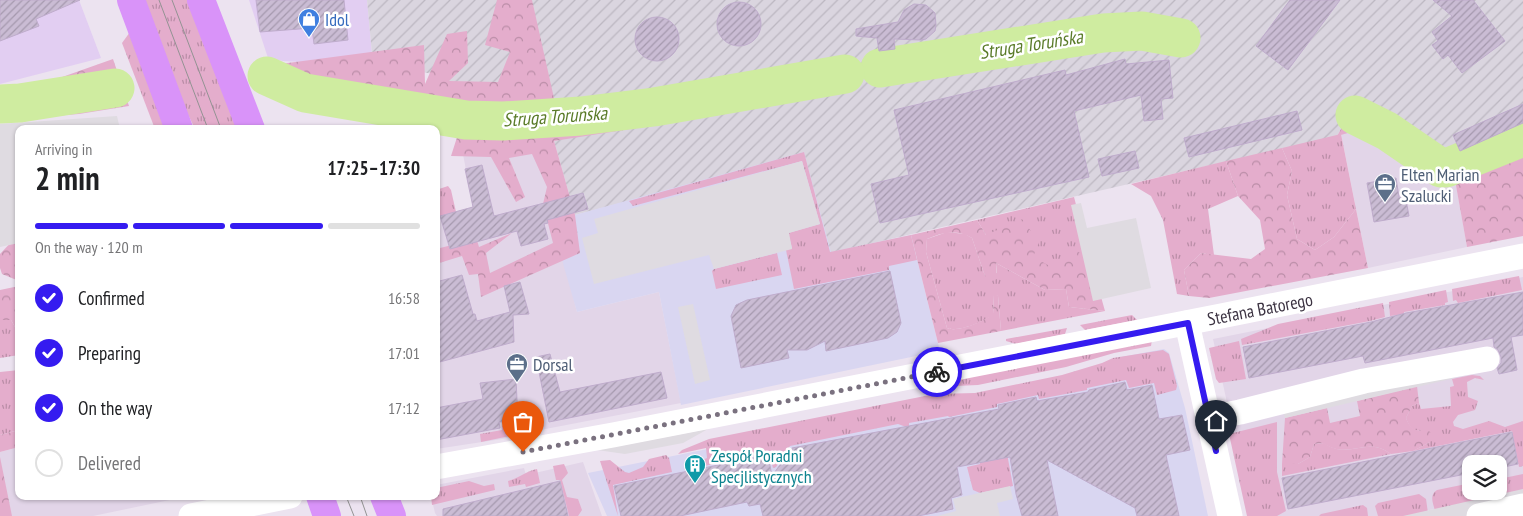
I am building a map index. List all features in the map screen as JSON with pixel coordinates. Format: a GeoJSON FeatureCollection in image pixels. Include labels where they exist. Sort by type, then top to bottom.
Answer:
{"type":"FeatureCollection","features":[{"type":"Feature","properties":{"kind":"main road"},"geometry":{"type":"LineString","coordinates":[[131,0],[178,125]]}},
{"type":"Feature","properties":{"kind":"main road"},"geometry":{"type":"LineString","coordinates":[[201,0],[249,125]]}},
{"type":"Feature","properties":{"kind":"main road"},"geometry":{"type":"LineString","coordinates":[[321,500],[327,516]]}},
{"type":"Feature","properties":{"kind":"main road"},"geometry":{"type":"LineString","coordinates":[[386,500],[392,516]]}},
{"type":"Feature","properties":{"kind":"street","name":"Stefana Batorego"},"geometry":{"type":"LineString","coordinates":[[440,466],[1188,323],[1523,256]]}},
{"type":"Feature","properties":{"kind":"street"},"geometry":{"type":"LineString","coordinates":[[1188,323],[1230,516]]}},
{"type":"Feature","properties":{"kind":"street"},"geometry":{"type":"LineString","coordinates":[[1209,418],[1364,381],[1487,359]]}},
{"type":"Feature","properties":{"kind":"street"},"geometry":{"type":"LineString","coordinates":[[191,516],[270,500]]}},
{"type":"Feature","properties":{"kind":"street"},"geometry":{"type":"LineString","coordinates":[[1479,516],[1523,506]]}},
{"type":"Feature","properties":{"kind":"shaded area"},"geometry":{"type":"Polygon","coordinates":[[[0,0],[79,0],[101,58],[0,84],[0,0]]]}},
{"type":"Feature","properties":{"kind":"shaded area"},"geometry":{"type":"Polygon","coordinates":[[[249,0],[367,0],[372,54],[317,63],[268,58],[249,0]]]}},
{"type":"Feature","properties":{"kind":"shaded area"},"geometry":{"type":"Polygon","coordinates":[[[367,0],[1523,0],[1523,123],[1460,151],[1435,157],[1352,110],[1337,136],[830,253],[629,201],[575,215],[554,141],[435,74],[392,68],[372,54],[367,0]]]}},
{"type":"Feature","properties":{"kind":"shaded area"},"geometry":{"type":"Polygon","coordinates":[[[117,116],[119,125],[15,125],[15,244],[0,247],[0,124],[117,116]]]}},
{"type":"Feature","properties":{"kind":"shaded area"},"geometry":{"type":"Polygon","coordinates":[[[1359,130],[1383,136],[1433,183],[1455,179],[1467,247],[1368,268],[1341,134],[1359,130]]]}},
{"type":"Feature","properties":{"kind":"shaded area"},"geometry":{"type":"Polygon","coordinates":[[[554,140],[575,215],[554,221],[577,312],[659,292],[681,403],[502,439],[440,448],[440,216],[473,207],[462,149],[554,140]]]}},
{"type":"Feature","properties":{"kind":"shaded area"},"geometry":{"type":"Polygon","coordinates":[[[804,152],[831,252],[911,235],[940,351],[681,405],[659,292],[577,312],[553,221],[804,152]]]}},
{"type":"Feature","properties":{"kind":"shaded area"},"geometry":{"type":"Polygon","coordinates":[[[802,161],[820,224],[789,233],[792,249],[714,269],[709,255],[594,284],[582,238],[598,233],[594,219],[802,161]]]}},
{"type":"Feature","properties":{"kind":"shaded area"},"geometry":{"type":"Polygon","coordinates":[[[1081,203],[1087,228],[1136,218],[1151,288],[1093,301],[1071,205],[1081,203]]]}},
{"type":"Feature","properties":{"kind":"shaded area"},"geometry":{"type":"Polygon","coordinates":[[[1523,277],[1523,489],[1507,493],[1507,455],[1462,455],[1462,500],[1474,500],[1403,516],[1252,516],[1213,339],[1523,277]]]}},
{"type":"Feature","properties":{"kind":"shaded area"},"geometry":{"type":"Polygon","coordinates":[[[693,304],[710,380],[695,384],[678,307],[693,304]]]}},
{"type":"Feature","properties":{"kind":"shaded area"},"geometry":{"type":"Polygon","coordinates":[[[1164,349],[1169,353],[1185,408],[1208,516],[607,516],[588,473],[1093,372],[1116,358],[1164,349]]]}},
{"type":"Feature","properties":{"kind":"shaded area"},"geometry":{"type":"Polygon","coordinates":[[[1452,363],[1455,378],[1285,418],[1281,403],[1452,363]]]}},
{"type":"Feature","properties":{"kind":"shaded area"},"geometry":{"type":"Polygon","coordinates":[[[708,429],[683,443],[625,454],[597,450],[708,429]]]}},
{"type":"Feature","properties":{"kind":"shaded area"},"geometry":{"type":"Polygon","coordinates":[[[15,448],[15,500],[170,500],[93,516],[0,516],[0,452],[15,448]]]}},
{"type":"Feature","properties":{"kind":"shaded area"},"geometry":{"type":"Polygon","coordinates":[[[583,462],[602,516],[437,516],[435,513],[432,500],[440,500],[440,484],[524,468],[526,475],[583,462]]]}},
{"type":"Feature","properties":{"kind":"shaded area"},"geometry":{"type":"Polygon","coordinates":[[[1010,486],[1013,499],[997,503],[1000,516],[937,516],[956,511],[953,499],[1010,486]]]}},
{"type":"Feature","properties":{"kind":"shaded area"},"geometry":{"type":"Polygon","coordinates":[[[1523,489],[1523,516],[1403,516],[1474,500],[1507,500],[1507,493],[1523,489]]]}},
{"type":"Feature","properties":{"kind":"green space"},"geometry":{"type":"Polygon","coordinates":[[[144,0],[188,0],[235,125],[193,125],[182,102],[144,0]]]}},
{"type":"Feature","properties":{"kind":"green space"},"geometry":{"type":"Polygon","coordinates":[[[497,0],[532,0],[560,125],[653,117],[656,125],[554,141],[575,215],[580,253],[481,297],[478,274],[469,275],[462,256],[440,263],[440,248],[460,243],[469,214],[479,247],[512,233],[486,253],[490,273],[553,243],[543,204],[547,187],[532,154],[509,158],[525,197],[516,202],[491,157],[451,156],[460,128],[295,103],[265,66],[424,45],[425,84],[447,34],[467,31],[468,63],[449,81],[498,82],[510,52],[485,45],[497,0]]]}},
{"type":"Feature","properties":{"kind":"green space"},"geometry":{"type":"Polygon","coordinates":[[[130,32],[164,125],[153,125],[122,43],[130,32]]]}},
{"type":"Feature","properties":{"kind":"green space"},"geometry":{"type":"Polygon","coordinates":[[[113,59],[129,106],[79,114],[0,120],[0,93],[17,93],[113,59]]]}},
{"type":"Feature","properties":{"kind":"green space"},"geometry":{"type":"Polygon","coordinates":[[[1352,110],[1435,157],[1460,151],[1523,123],[1523,236],[1467,247],[1455,180],[1433,183],[1383,136],[1359,130],[1337,136],[1352,110]]]}},
{"type":"Feature","properties":{"kind":"green space"},"geometry":{"type":"Polygon","coordinates":[[[1341,134],[1356,209],[1334,237],[1315,250],[1297,239],[1287,195],[1292,171],[1282,148],[1341,134]]]}},
{"type":"Feature","properties":{"kind":"green space"},"geometry":{"type":"Polygon","coordinates":[[[1282,148],[1292,171],[1287,195],[1297,239],[1315,250],[1334,237],[1356,209],[1368,268],[1209,298],[1189,296],[1184,270],[1201,253],[1251,259],[1265,249],[1260,220],[1238,196],[1226,161],[1282,148]]]}},
{"type":"Feature","properties":{"kind":"green space"},"geometry":{"type":"Polygon","coordinates":[[[804,152],[830,252],[911,235],[917,260],[889,266],[889,270],[794,289],[786,250],[792,248],[788,233],[820,224],[802,161],[633,206],[629,201],[804,152]]]}},
{"type":"Feature","properties":{"kind":"green space"},"geometry":{"type":"Polygon","coordinates":[[[1226,161],[1238,196],[1208,209],[1214,255],[1201,253],[1184,270],[1189,296],[1177,294],[1163,220],[1151,196],[1131,184],[1226,161]]]}},
{"type":"Feature","properties":{"kind":"green space"},"geometry":{"type":"Polygon","coordinates":[[[448,186],[451,190],[456,212],[440,216],[440,189],[448,186]]]}},
{"type":"Feature","properties":{"kind":"green space"},"geometry":{"type":"Polygon","coordinates":[[[1074,197],[1090,258],[1061,273],[986,235],[977,220],[1074,197]]]}},
{"type":"Feature","properties":{"kind":"green space"},"geometry":{"type":"Polygon","coordinates":[[[1022,219],[1039,242],[1033,257],[1061,272],[1071,248],[1090,258],[1105,311],[1069,307],[1066,289],[1045,290],[996,263],[997,279],[992,281],[985,276],[972,238],[961,233],[944,233],[927,239],[926,252],[947,328],[964,328],[990,316],[994,313],[993,295],[995,294],[998,296],[1001,331],[938,343],[911,235],[977,220],[986,235],[1022,219]]]}},
{"type":"Feature","properties":{"kind":"green space"},"geometry":{"type":"Polygon","coordinates":[[[947,232],[965,234],[972,238],[985,276],[997,273],[996,263],[1045,290],[1066,289],[1069,307],[1105,311],[1001,331],[998,296],[993,295],[994,314],[990,317],[964,328],[947,328],[926,252],[927,239],[947,232]]]}},
{"type":"Feature","properties":{"kind":"green space"},"geometry":{"type":"Polygon","coordinates":[[[15,238],[15,279],[2,274],[0,254],[15,238]]]}},
{"type":"Feature","properties":{"kind":"green space"},"geometry":{"type":"Polygon","coordinates":[[[777,253],[782,275],[716,289],[712,271],[714,269],[777,253]]]}},
{"type":"Feature","properties":{"kind":"green space"},"geometry":{"type":"Polygon","coordinates":[[[1519,276],[1522,290],[1458,303],[1456,300],[1453,301],[1452,289],[1519,276]]]}},
{"type":"Feature","properties":{"kind":"green space"},"geometry":{"type":"Polygon","coordinates":[[[15,287],[15,327],[11,320],[0,320],[0,290],[15,287]]]}},
{"type":"Feature","properties":{"kind":"green space"},"geometry":{"type":"Polygon","coordinates":[[[1446,290],[1448,302],[1445,305],[1390,316],[1389,302],[1446,290]]]}},
{"type":"Feature","properties":{"kind":"green space"},"geometry":{"type":"Polygon","coordinates":[[[1383,303],[1385,317],[1242,345],[1241,339],[1278,324],[1383,303]]]}},
{"type":"Feature","properties":{"kind":"green space"},"geometry":{"type":"Polygon","coordinates":[[[1132,315],[1137,320],[1085,330],[1080,325],[1132,315]]]}},
{"type":"Feature","properties":{"kind":"green space"},"geometry":{"type":"Polygon","coordinates":[[[0,320],[11,320],[15,327],[15,356],[0,358],[0,320]]]}},
{"type":"Feature","properties":{"kind":"green space"},"geometry":{"type":"Polygon","coordinates":[[[1067,328],[1065,334],[1016,344],[1006,341],[1006,339],[1067,328]]]}},
{"type":"Feature","properties":{"kind":"green space"},"geometry":{"type":"Polygon","coordinates":[[[1152,340],[1151,346],[1114,353],[1066,367],[978,385],[909,388],[1152,340]]]}},
{"type":"Feature","properties":{"kind":"green space"},"geometry":{"type":"Polygon","coordinates":[[[1239,341],[1246,379],[1219,383],[1216,379],[1209,348],[1239,341]]]}},
{"type":"Feature","properties":{"kind":"green space"},"geometry":{"type":"Polygon","coordinates":[[[1163,350],[1169,354],[1177,386],[1176,390],[1157,395],[1154,383],[1129,388],[1126,380],[1039,399],[1038,395],[997,404],[997,407],[909,423],[909,428],[898,424],[790,446],[776,467],[773,468],[769,453],[689,469],[688,466],[707,458],[706,448],[678,454],[682,450],[709,439],[935,394],[975,393],[1062,375],[1113,358],[1163,350]]]}},
{"type":"Feature","properties":{"kind":"green space"},"geometry":{"type":"Polygon","coordinates":[[[15,370],[15,431],[0,435],[0,372],[15,370]]]}},
{"type":"Feature","properties":{"kind":"green space"},"geometry":{"type":"Polygon","coordinates":[[[1472,375],[1480,376],[1484,380],[1475,378],[1467,382],[1468,397],[1478,401],[1475,410],[1458,415],[1453,422],[1454,426],[1463,429],[1489,421],[1505,427],[1523,421],[1523,466],[1519,467],[1512,431],[1413,451],[1430,442],[1429,431],[1414,430],[1408,423],[1406,418],[1412,406],[1419,403],[1421,409],[1451,406],[1450,387],[1454,386],[1452,379],[1472,375]]]}},
{"type":"Feature","properties":{"kind":"green space"},"geometry":{"type":"Polygon","coordinates":[[[1417,386],[1419,403],[1412,406],[1406,418],[1412,428],[1429,431],[1433,435],[1430,442],[1413,451],[1391,454],[1373,447],[1341,450],[1323,443],[1314,444],[1310,457],[1298,464],[1282,464],[1285,418],[1327,408],[1330,423],[1360,416],[1357,401],[1417,386]]]}},
{"type":"Feature","properties":{"kind":"green space"},"geometry":{"type":"Polygon","coordinates":[[[1277,422],[1277,472],[1286,511],[1277,516],[1247,516],[1229,434],[1277,422]]]}},
{"type":"Feature","properties":{"kind":"green space"},"geometry":{"type":"Polygon","coordinates":[[[502,426],[530,427],[535,431],[481,442],[480,434],[502,430],[502,426]]]}},
{"type":"Feature","properties":{"kind":"green space"},"geometry":{"type":"Polygon","coordinates":[[[15,431],[15,448],[0,452],[0,435],[15,431]]]}},
{"type":"Feature","properties":{"kind":"green space"},"geometry":{"type":"Polygon","coordinates":[[[1324,443],[1342,450],[1374,447],[1391,454],[1282,476],[1282,464],[1298,464],[1310,457],[1314,444],[1324,443]]]}},
{"type":"Feature","properties":{"kind":"green space"},"geometry":{"type":"Polygon","coordinates":[[[1006,448],[1013,486],[980,493],[973,490],[967,467],[980,464],[979,453],[1006,448]]]}},
{"type":"Feature","properties":{"kind":"green space"},"geometry":{"type":"Polygon","coordinates":[[[666,455],[669,458],[672,472],[613,485],[618,516],[600,461],[610,460],[629,473],[643,467],[649,459],[666,455]]]}},
{"type":"Feature","properties":{"kind":"green space"},"geometry":{"type":"Polygon","coordinates":[[[0,457],[12,516],[0,516],[0,457]]]}},
{"type":"Feature","properties":{"kind":"green space"},"geometry":{"type":"Polygon","coordinates":[[[564,464],[568,473],[562,480],[567,497],[578,499],[582,510],[578,516],[569,516],[560,480],[556,480],[553,466],[564,464]]]}},
{"type":"Feature","properties":{"kind":"green space"},"geometry":{"type":"Polygon","coordinates":[[[537,469],[540,483],[526,487],[525,484],[509,487],[508,481],[537,469]]]}},
{"type":"Feature","properties":{"kind":"green space"},"geometry":{"type":"Polygon","coordinates":[[[1523,474],[1523,494],[1507,497],[1507,477],[1523,474]]]}},
{"type":"Feature","properties":{"kind":"green space"},"geometry":{"type":"Polygon","coordinates":[[[469,481],[484,486],[494,484],[495,490],[432,505],[431,500],[440,500],[440,487],[469,481]]]}},
{"type":"Feature","properties":{"kind":"green space"},"geometry":{"type":"Polygon","coordinates":[[[1462,485],[1462,500],[1485,501],[1435,511],[1432,497],[1437,490],[1462,485]]]}},
{"type":"Feature","properties":{"kind":"green space"},"geometry":{"type":"Polygon","coordinates":[[[1419,494],[1426,499],[1428,513],[1412,516],[1378,516],[1375,506],[1378,503],[1419,494]]]}},
{"type":"Feature","properties":{"kind":"green space"},"geometry":{"type":"Polygon","coordinates":[[[1363,505],[1367,508],[1368,516],[1319,516],[1321,514],[1363,505]]]}},
{"type":"Feature","properties":{"kind":"building"},"geometry":{"type":"Polygon","coordinates":[[[0,0],[80,0],[36,19],[39,26],[0,41],[0,0]]]}},
{"type":"Feature","properties":{"kind":"building"},"geometry":{"type":"Polygon","coordinates":[[[256,0],[344,0],[348,40],[314,44],[312,28],[260,32],[256,0]]]}},
{"type":"Feature","properties":{"kind":"building"},"geometry":{"type":"Polygon","coordinates":[[[1290,0],[1340,0],[1288,70],[1256,46],[1290,0]]]}},
{"type":"Feature","properties":{"kind":"building"},"geometry":{"type":"Polygon","coordinates":[[[1433,0],[1473,0],[1505,41],[1462,73],[1448,55],[1443,59],[1432,45],[1438,41],[1432,32],[1452,16],[1433,0]]]}},
{"type":"Feature","properties":{"kind":"building"},"geometry":{"type":"Polygon","coordinates":[[[739,2],[751,6],[757,12],[761,24],[757,36],[751,42],[739,46],[727,42],[721,36],[717,24],[721,12],[727,6],[739,2]]]}},
{"type":"Feature","properties":{"kind":"building"},"geometry":{"type":"Polygon","coordinates":[[[914,4],[926,5],[935,13],[935,31],[926,39],[894,39],[895,49],[879,51],[877,38],[856,36],[856,29],[898,22],[904,10],[914,4]]]}},
{"type":"Feature","properties":{"kind":"building"},"geometry":{"type":"Polygon","coordinates":[[[657,17],[669,21],[675,27],[679,39],[675,51],[669,57],[657,61],[645,57],[639,51],[635,39],[639,27],[645,21],[657,17]]]}},
{"type":"Feature","properties":{"kind":"building"},"geometry":{"type":"Polygon","coordinates":[[[1125,59],[1126,64],[1169,60],[1173,98],[1161,99],[1163,119],[1144,121],[1141,95],[1074,111],[1089,177],[880,223],[871,184],[909,175],[894,110],[1065,70],[1066,75],[1125,59]]]}},
{"type":"Feature","properties":{"kind":"building"},"geometry":{"type":"Polygon","coordinates":[[[1523,104],[1523,123],[1460,151],[1453,135],[1523,104]]]}},
{"type":"Feature","properties":{"kind":"building"},"geometry":{"type":"Polygon","coordinates":[[[1297,111],[1302,130],[1189,157],[1184,138],[1297,111]]]}},
{"type":"Feature","properties":{"kind":"building"},"geometry":{"type":"Polygon","coordinates":[[[1135,151],[1139,168],[1102,176],[1098,159],[1135,151]]]}},
{"type":"Feature","properties":{"kind":"building"},"geometry":{"type":"Polygon","coordinates":[[[482,165],[494,216],[583,193],[588,209],[547,220],[548,223],[544,224],[548,239],[521,246],[517,231],[450,249],[440,216],[473,207],[465,169],[482,165]]]}},
{"type":"Feature","properties":{"kind":"building"},"geometry":{"type":"Polygon","coordinates":[[[1396,178],[1399,197],[1406,200],[1409,216],[1374,222],[1367,183],[1396,178]]]}},
{"type":"Feature","properties":{"kind":"building"},"geometry":{"type":"Polygon","coordinates":[[[890,271],[901,323],[897,332],[888,338],[826,351],[825,341],[807,350],[787,350],[789,358],[741,368],[731,316],[736,305],[747,300],[890,271]]]}},
{"type":"Feature","properties":{"kind":"building"},"geometry":{"type":"Polygon","coordinates":[[[462,275],[473,314],[475,314],[477,321],[510,312],[504,286],[520,282],[529,314],[513,315],[514,342],[440,362],[440,281],[462,275]]]}},
{"type":"Feature","properties":{"kind":"building"},"geometry":{"type":"Polygon","coordinates":[[[1523,292],[1523,335],[1511,337],[1517,370],[1499,374],[1497,368],[1501,363],[1501,357],[1498,350],[1494,347],[1493,338],[1365,363],[1363,356],[1249,378],[1243,347],[1371,322],[1406,313],[1523,292]]]}},
{"type":"Feature","properties":{"kind":"building"},"geometry":{"type":"Polygon","coordinates":[[[550,354],[560,392],[661,372],[667,398],[549,422],[536,357],[550,354]]]}},
{"type":"Feature","properties":{"kind":"building"},"geometry":{"type":"Polygon","coordinates":[[[516,379],[518,421],[499,422],[500,428],[440,439],[440,407],[483,399],[480,383],[516,379]]]}},
{"type":"Feature","properties":{"kind":"building"},"geometry":{"type":"Polygon","coordinates":[[[1125,382],[1127,390],[1152,385],[1159,419],[1182,415],[1190,450],[1166,455],[1179,516],[1137,516],[1135,508],[1047,460],[1058,516],[1022,516],[1010,457],[957,467],[962,495],[951,498],[953,509],[918,516],[763,516],[760,504],[749,506],[747,502],[680,516],[621,516],[614,486],[768,455],[772,476],[792,448],[999,409],[998,405],[1036,397],[1037,401],[1088,392],[1089,390],[1125,382]]]}},
{"type":"Feature","properties":{"kind":"building"},"geometry":{"type":"Polygon","coordinates":[[[1512,432],[1518,464],[1507,466],[1507,455],[1462,455],[1462,475],[1288,509],[1282,478],[1512,432]]]}},
{"type":"Feature","properties":{"kind":"building"},"geometry":{"type":"Polygon","coordinates":[[[560,481],[568,516],[443,516],[443,509],[560,481]]]}},
{"type":"Feature","properties":{"kind":"waterway","name":"Struga Toruńska"},"geometry":{"type":"LineString","coordinates":[[880,68],[1103,33],[1142,31],[1181,38]]}},
{"type":"Feature","properties":{"kind":"waterway","name":"Struga Toruńska"},"geometry":{"type":"LineString","coordinates":[[267,76],[305,93],[466,120],[503,121],[581,116],[654,107],[845,74]]}},
{"type":"Feature","properties":{"kind":"waterway","name":"Struga Toruńska"},"geometry":{"type":"LineString","coordinates":[[0,104],[20,103],[115,88]]}},
{"type":"Feature","properties":{"kind":"waterway","name":"Struga Toruńska"},"geometry":{"type":"LineString","coordinates":[[1355,115],[1387,131],[1441,168],[1446,168],[1523,137]]}},
{"type":"Feature","properties":{"kind":"tram line"},"geometry":{"type":"LineString","coordinates":[[159,0],[206,125]]}},
{"type":"Feature","properties":{"kind":"tram line"},"geometry":{"type":"LineString","coordinates":[[172,0],[219,125]]}},
{"type":"Feature","properties":{"kind":"tram line"},"geometry":{"type":"LineString","coordinates":[[348,500],[354,516]]}},
{"type":"Feature","properties":{"kind":"tram line"},"geometry":{"type":"LineString","coordinates":[[361,500],[367,516]]}},
{"type":"Feature","properties":{"kind":"way so far"},"geometry":{"type":"LineString","coordinates":[[523,452],[937,372]]}},
{"type":"Feature","properties":{"kind":"place","name":"Idol"},"geometry":{"type":"Point","coordinates":[309,38]}},
{"type":"Feature","properties":{"kind":"place","name":"Elten Marian Szalucki"},"geometry":{"type":"Point","coordinates":[1385,203]}},
{"type":"Feature","properties":{"kind":"place","name":"Dorsal"},"geometry":{"type":"Point","coordinates":[517,383]}},
{"type":"Feature","properties":{"kind":"place","name":"Zespół Poradni Specjlistycznych"},"geometry":{"type":"Point","coordinates":[695,484]}},
{"type":"Feature","properties":{"kind":"route"},"geometry":{"type":"LineString","coordinates":[[937,372],[1188,323],[1216,451]]}}]}
